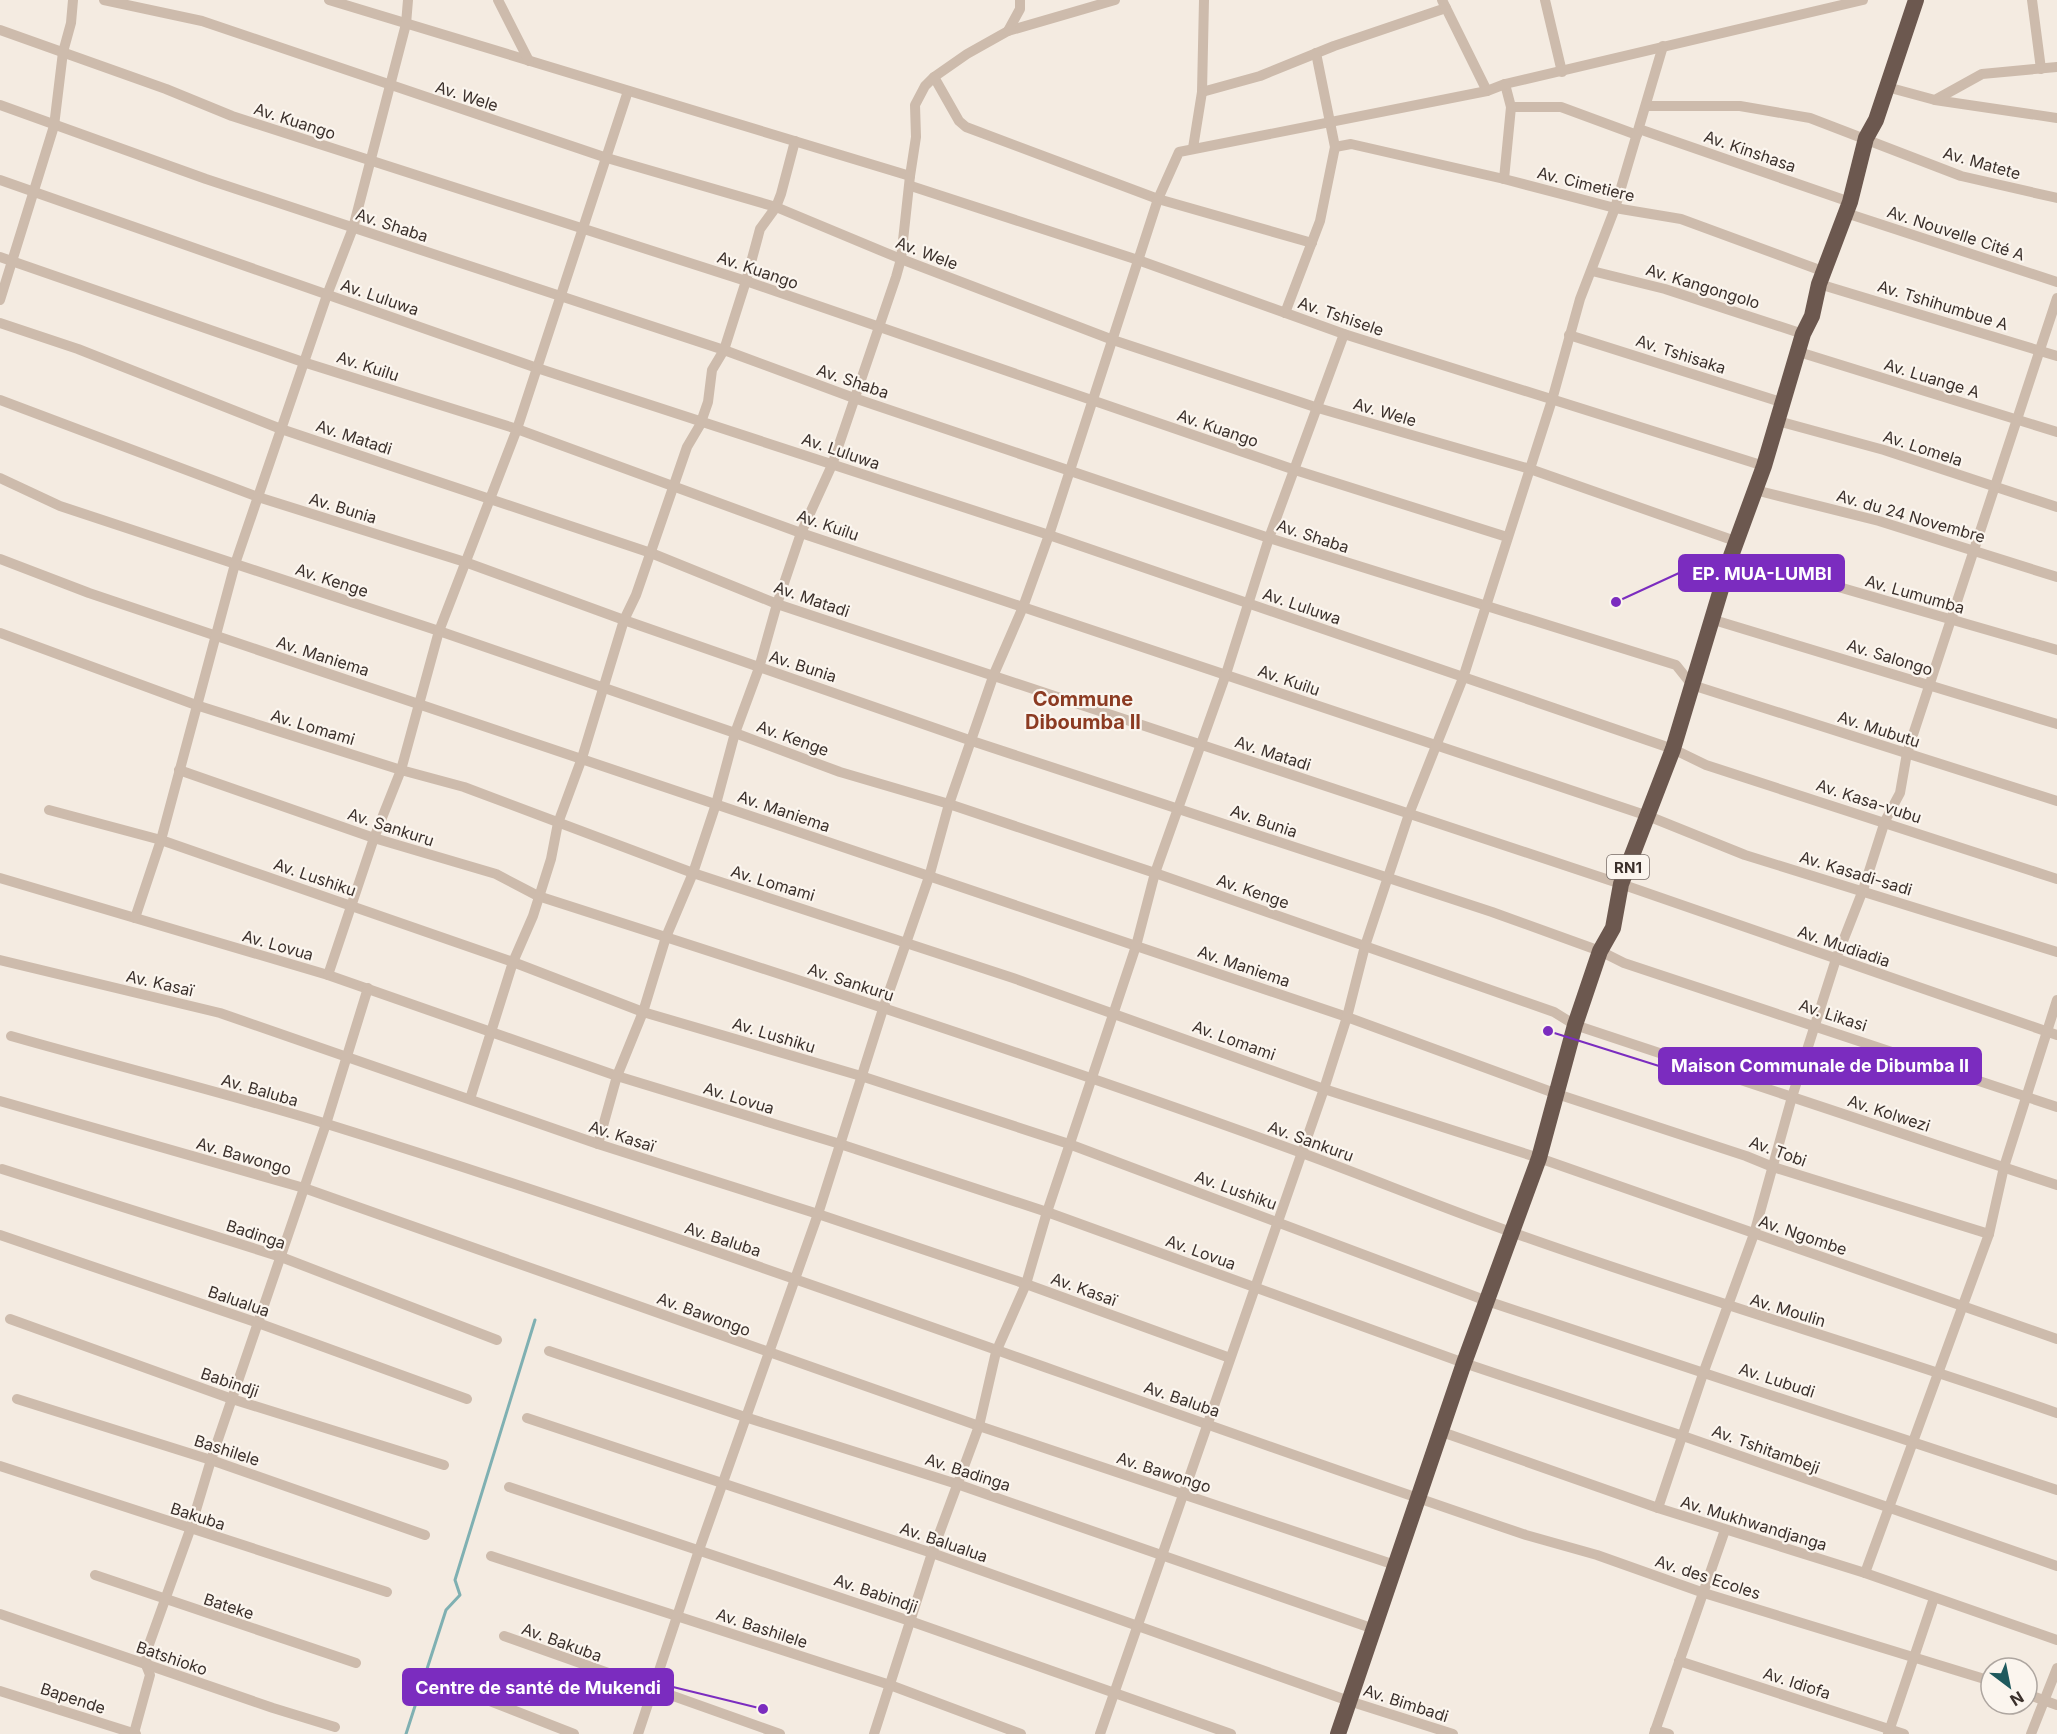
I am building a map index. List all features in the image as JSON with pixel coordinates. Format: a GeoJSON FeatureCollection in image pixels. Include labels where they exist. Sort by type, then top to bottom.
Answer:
{"type":"FeatureCollection","features":[{"type":"Feature","properties":{"kind":"highway","name":"RN1"},"geometry":{"type":"LineString","coordinates":[[1338,1734],[1464,1363],[1539,1158],[1575,1025],[1600,951],[1612,928],[1621,884],[1673,749],[1734,549],[1784,403],[1803,334],[1812,316],[1822,278],[1848,208],[1866,138],[1876,120],[1916,0]]}},
{"type":"Feature","properties":{"kind":"street"},"geometry":{"type":"LineString","coordinates":[[0,300],[54,126],[63,52],[71,23],[73,0]]}},
{"type":"Feature","properties":{"kind":"street","name":"Av. Wele"},"geometry":{"type":"LineString","coordinates":[[104,0],[202,21],[607,158],[776,207],[901,260],[1113,340],[1318,408],[1530,469],[1734,549]]}},
{"type":"Feature","properties":{"kind":"street","name":"Av. Tshisele"},"geometry":{"type":"LineString","coordinates":[[329,0],[795,141],[1344,334],[1764,466]]}},
{"type":"Feature","properties":{"kind":"street"},"geometry":{"type":"LineString","coordinates":[[135,918],[161,840],[196,705],[218,636],[235,564],[303,362],[353,228],[406,24],[408,0]]}},
{"type":"Feature","properties":{"kind":"street"},"geometry":{"type":"LineString","coordinates":[[498,0],[529,61]]}},
{"type":"Feature","properties":{"kind":"street"},"geometry":{"type":"LineString","coordinates":[[1008,31],[1020,9],[1020,0]]}},
{"type":"Feature","properties":{"kind":"street"},"geometry":{"type":"LineString","coordinates":[[598,1144],[617,1076],[643,1012],[666,937],[693,873],[716,804],[735,733],[759,668],[777,604],[801,533],[832,465],[901,260],[916,137],[915,105],[922,91],[934,77],[967,54],[1008,31],[1115,0]]}},
{"type":"Feature","properties":{"kind":"street"},"geometry":{"type":"LineString","coordinates":[[1193,148],[1202,92],[1204,0]]}},
{"type":"Feature","properties":{"kind":"street"},"geometry":{"type":"LineString","coordinates":[[1545,0],[1562,72]]}},
{"type":"Feature","properties":{"kind":"street"},"geometry":{"type":"LineString","coordinates":[[638,1734],[676,1616],[818,1214],[861,1076],[929,877],[949,804],[994,674],[1023,607],[1049,535],[1158,199],[1179,152],[1486,90],[1863,0]]}},
{"type":"Feature","properties":{"kind":"street"},"geometry":{"type":"LineString","coordinates":[[2032,0],[2041,69]]}},
{"type":"Feature","properties":{"kind":"street"},"geometry":{"type":"LineString","coordinates":[[1202,92],[1260,76],[1444,4],[1486,90]]}},
{"type":"Feature","properties":{"kind":"street","name":"Av. Kuango"},"geometry":{"type":"LineString","coordinates":[[0,30],[232,116],[747,281],[1295,470],[1507,537]]}},
{"type":"Feature","properties":{"kind":"street"},"geometry":{"type":"LineString","coordinates":[[1100,1734],[1303,1153],[1347,1017],[1365,946],[1409,814],[1463,678],[1552,399],[1569,335],[1615,208],[1663,46]]}},
{"type":"Feature","properties":{"kind":"street"},"geometry":{"type":"LineString","coordinates":[[1285,313],[1320,221],[1335,147],[1328,122],[1316,53]]}},
{"type":"Feature","properties":{"kind":"street"},"geometry":{"type":"LineString","coordinates":[[1935,100],[1982,75],[2057,67]]}},
{"type":"Feature","properties":{"kind":"street"},"geometry":{"type":"LineString","coordinates":[[934,77],[959,121],[966,127],[1158,199],[1312,243]]}},
{"type":"Feature","properties":{"kind":"street"},"geometry":{"type":"LineString","coordinates":[[1504,179],[1510,107],[1505,84]]}},
{"type":"Feature","properties":{"kind":"street"},"geometry":{"type":"LineString","coordinates":[[1887,87],[1935,100],[2057,118]]}},
{"type":"Feature","properties":{"kind":"street"},"geometry":{"type":"LineString","coordinates":[[328,975],[374,838],[401,770],[439,631],[517,429],[628,91]]}},
{"type":"Feature","properties":{"kind":"street","name":"Av. Shaba"},"geometry":{"type":"LineString","coordinates":[[0,105],[54,126],[353,228],[724,350],[854,398],[1269,538],[1676,665],[1692,685]]}},
{"type":"Feature","properties":{"kind":"street","name":"Av. Kinshasa"},"geometry":{"type":"LineString","coordinates":[[1510,107],[1562,106],[1848,208]]}},
{"type":"Feature","properties":{"kind":"street","name":"Av. Matete"},"geometry":{"type":"LineString","coordinates":[[1647,106],[1754,107],[1810,118],[1961,176],[2057,198]]}},
{"type":"Feature","properties":{"kind":"street"},"geometry":{"type":"LineString","coordinates":[[470,1100],[513,962],[551,859],[558,823],[582,758],[624,621],[651,553],[687,447],[701,419],[710,393],[712,370],[724,350],[747,281],[759,229],[776,207],[795,141]]}},
{"type":"Feature","properties":{"kind":"street","name":"Av. Cimetiere"},"geometry":{"type":"LineString","coordinates":[[1335,147],[1351,144],[1504,179],[1615,208],[1681,219],[1822,278]]}},
{"type":"Feature","properties":{"kind":"street","name":"Av. Luluwa"},"geometry":{"type":"LineString","coordinates":[[0,180],[35,190],[537,368],[701,419],[832,465],[1049,535],[1673,749]]}},
{"type":"Feature","properties":{"kind":"street","name":"Av. Nouvelle Cité A"},"geometry":{"type":"LineString","coordinates":[[1848,208],[2057,282]]}},
{"type":"Feature","properties":{"kind":"street","name":"Av. Kuilu"},"geometry":{"type":"LineString","coordinates":[[0,257],[303,362],[517,429],[801,533],[1648,816]]}},
{"type":"Feature","properties":{"kind":"street","name":"Av. Kangongolo"},"geometry":{"type":"LineString","coordinates":[[1592,271],[1665,289],[1803,334]]}},
{"type":"Feature","properties":{"kind":"street","name":"Av. Tshihumbue A"},"geometry":{"type":"LineString","coordinates":[[1822,278],[2057,356]]}},
{"type":"Feature","properties":{"kind":"street"},"geometry":{"type":"LineString","coordinates":[[1658,1508],[1704,1371],[1754,1234],[1792,1096],[1836,959],[1863,890],[1885,821],[1900,793],[1907,753],[2057,298]]}},
{"type":"Feature","properties":{"kind":"street","name":"Av. Matadi"},"geometry":{"type":"LineString","coordinates":[[0,323],[78,349],[281,429],[491,497],[651,553],[777,604],[994,674],[1621,884]]}},
{"type":"Feature","properties":{"kind":"street"},"geometry":{"type":"LineString","coordinates":[[874,1734],[932,1553],[980,1426],[996,1352],[1026,1284],[1069,1144],[1136,946],[1155,873],[1250,604],[1269,538],[1344,334]]}},
{"type":"Feature","properties":{"kind":"street","name":"Av. Tshisaka"},"geometry":{"type":"LineString","coordinates":[[1569,335],[1784,403]]}},
{"type":"Feature","properties":{"kind":"street","name":"Av. Luange A"},"geometry":{"type":"LineString","coordinates":[[1799,352],[2057,432]]}},
{"type":"Feature","properties":{"kind":"street","name":"Av. Bunia"},"geometry":{"type":"LineString","coordinates":[[0,400],[258,497],[465,562],[759,668],[972,741],[1492,912],[1600,951]]}},
{"type":"Feature","properties":{"kind":"street","name":"Av. Lomela"},"geometry":{"type":"LineString","coordinates":[[1778,421],[1884,450],[2057,507]]}},
{"type":"Feature","properties":{"kind":"street","name":"Av. Kenge"},"geometry":{"type":"LineString","coordinates":[[0,478],[60,506],[439,631],[735,733],[840,772],[949,804],[1155,873],[1554,1012],[1575,1025]]}},
{"type":"Feature","properties":{"kind":"street","name":"Av. du 24 Novembre"},"geometry":{"type":"LineString","coordinates":[[1755,490],[1879,521],[2057,577]]}},
{"type":"Feature","properties":{"kind":"street","name":"Av. Lumumba"},"geometry":{"type":"LineString","coordinates":[[1734,549],[1950,619],[2057,650]]}},
{"type":"Feature","properties":{"kind":"street","name":"Av. Maniema"},"geometry":{"type":"LineString","coordinates":[[0,559],[89,593],[1347,1017],[1557,1095]]}},
{"type":"Feature","properties":{"kind":"street","name":"Av. Salongo"},"geometry":{"type":"LineString","coordinates":[[1714,620],[2057,724]]}},
{"type":"Feature","properties":{"kind":"street","name":"Av. Lomami"},"geometry":{"type":"LineString","coordinates":[[0,633],[196,705],[401,770],[464,787],[693,873],[1114,1013],[1324,1089],[1539,1158]]}},
{"type":"Feature","properties":{"kind":"street","name":"Av. Mubutu"},"geometry":{"type":"LineString","coordinates":[[1692,685],[2057,801]]}},
{"type":"Feature","properties":{"kind":"street","name":"Av. Kasa-vubu"},"geometry":{"type":"LineString","coordinates":[[1673,749],[1706,765],[1885,821],[2057,879]]}},
{"type":"Feature","properties":{"kind":"street","name":"Av. Sankuru"},"geometry":{"type":"LineString","coordinates":[[178,770],[374,838],[496,874],[538,896],[1091,1079],[1303,1153],[1512,1232]]}},
{"type":"Feature","properties":{"kind":"street","name":"Av. Lushiku"},"geometry":{"type":"LineString","coordinates":[[49,810],[161,840],[513,962],[643,1012],[861,1076],[1069,1144],[1487,1301]]}},
{"type":"Feature","properties":{"kind":"street","name":"Av. Kasadi-sadi"},"geometry":{"type":"LineString","coordinates":[[1648,816],[1745,855],[2057,952]]}},
{"type":"Feature","properties":{"kind":"street","name":"Av. Lovua"},"geometry":{"type":"LineString","coordinates":[[0,878],[328,975],[492,1030],[617,1076],[840,1144],[1047,1212],[1464,1363]]}},
{"type":"Feature","properties":{"kind":"street","name":"Av. Mudiadia"},"geometry":{"type":"LineString","coordinates":[[1621,884],[2052,1033]]}},
{"type":"Feature","properties":{"kind":"street","name":"Av. Likasi"},"geometry":{"type":"LineString","coordinates":[[1600,951],[1624,963],[1815,1024],[2057,1107]]}},
{"type":"Feature","properties":{"kind":"street","name":"Av. Kasaï"},"geometry":{"type":"LineString","coordinates":[[0,960],[220,1013],[598,1144],[818,1214],[1026,1284],[1230,1358]]}},
{"type":"Feature","properties":{"kind":"street"},"geometry":{"type":"LineString","coordinates":[[135,1734],[150,1675],[146,1665],[147,1650],[190,1530],[211,1460],[326,1124],[368,988]]}},
{"type":"Feature","properties":{"kind":"street"},"geometry":{"type":"LineString","coordinates":[[1865,1573],[1989,1234],[2004,1167],[2052,1033],[2057,1000]]}},
{"type":"Feature","properties":{"kind":"street","name":"Av. Kolwezi"},"geometry":{"type":"LineString","coordinates":[[1575,1025],[2057,1185]]}},
{"type":"Feature","properties":{"kind":"street","name":"Av. Baluba"},"geometry":{"type":"LineString","coordinates":[[11,1036],[326,1124],[795,1279],[996,1352],[1208,1423],[1418,1498]]}},
{"type":"Feature","properties":{"kind":"street","name":"Av. Tobi"},"geometry":{"type":"LineString","coordinates":[[1557,1095],[1746,1156],[1773,1167],[1989,1234]]}},
{"type":"Feature","properties":{"kind":"street","name":"Av. Bawongo"},"geometry":{"type":"LineString","coordinates":[[0,1101],[304,1188],[768,1353],[1395,1566]]}},
{"type":"Feature","properties":{"kind":"street","name":"Av. Ngombe"},"geometry":{"type":"LineString","coordinates":[[1539,1158],[2057,1339]]}},
{"type":"Feature","properties":{"kind":"street","name":"Badinga"},"geometry":{"type":"LineString","coordinates":[[2,1168],[281,1257],[497,1340]]}},
{"type":"Feature","properties":{"kind":"street","name":"Av. Moulin"},"geometry":{"type":"LineString","coordinates":[[1512,1232],[1728,1307],[1937,1371],[2057,1413]]}},
{"type":"Feature","properties":{"kind":"street","name":"Balualua"},"geometry":{"type":"LineString","coordinates":[[0,1235],[258,1323],[467,1399]]}},
{"type":"Feature","properties":{"kind":"street","name":"Av. Lubudi"},"geometry":{"type":"LineString","coordinates":[[1487,1301],[1704,1371],[2057,1490]]}},
{"type":"Feature","properties":{"kind":"street","name":"Babindji"},"geometry":{"type":"LineString","coordinates":[[9,1319],[232,1399],[444,1466]]}},
{"type":"Feature","properties":{"kind":"street","name":"Av. Badinga"},"geometry":{"type":"LineString","coordinates":[[549,1351],[745,1417],[957,1484],[1374,1629]]}},
{"type":"Feature","properties":{"kind":"street","name":"Av. Tshitambeji"},"geometry":{"type":"LineString","coordinates":[[1464,1363],[1683,1436],[2057,1566]]}},
{"type":"Feature","properties":{"kind":"street","name":"Bashilele"},"geometry":{"type":"LineString","coordinates":[[17,1399],[211,1460],[425,1535]]}},
{"type":"Feature","properties":{"kind":"street","name":"Av. Balualua"},"geometry":{"type":"LineString","coordinates":[[527,1418],[932,1553],[1349,1701]]}},
{"type":"Feature","properties":{"kind":"street","name":"Av. Mukhwandjanga"},"geometry":{"type":"LineString","coordinates":[[1442,1432],[1658,1508],[1865,1573],[2057,1640]]}},
{"type":"Feature","properties":{"kind":"street","name":"Bakuba"},"geometry":{"type":"LineString","coordinates":[[0,1466],[190,1530],[387,1592]]}},
{"type":"Feature","properties":{"kind":"street","name":"Av. Babindji"},"geometry":{"type":"LineString","coordinates":[[509,1487],[910,1621],[1231,1734]]}},
{"type":"Feature","properties":{"kind":"street","name":"Av. des Ecoles"},"geometry":{"type":"LineString","coordinates":[[1418,1498],[1597,1555],[1704,1593],[1979,1677]]}},
{"type":"Feature","properties":{"kind":"street"},"geometry":{"type":"LineString","coordinates":[[1669,1734],[1654,1732],[1725,1530]]}},
{"type":"Feature","properties":{"kind":"street","name":"Av. Bashilele"},"geometry":{"type":"LineString","coordinates":[[491,1556],[890,1685],[1021,1734]]}},
{"type":"Feature","properties":{"kind":"street","name":"Bateke"},"geometry":{"type":"LineString","coordinates":[[95,1575],[356,1663]]}},
{"type":"Feature","properties":{"kind":"street"},"geometry":{"type":"LineString","coordinates":[[1889,1731],[1934,1598]]}},
{"type":"Feature","properties":{"kind":"street","name":"Batshioko"},"geometry":{"type":"LineString","coordinates":[[0,1614],[336,1727]]}},
{"type":"Feature","properties":{"kind":"street","name":"Av. Bakuba"},"geometry":{"type":"LineString","coordinates":[[504,1636],[780,1734]]}},
{"type":"Feature","properties":{"kind":"street","name":"Av. Idiofa"},"geometry":{"type":"LineString","coordinates":[[1679,1660],[1889,1731],[1904,1734]]}},
{"type":"Feature","properties":{"kind":"street"},"geometry":{"type":"LineString","coordinates":[[2031,1734],[2057,1668]]}},
{"type":"Feature","properties":{"kind":"street","name":"Bapende"},"geometry":{"type":"LineString","coordinates":[[0,1691],[135,1734]]}},
{"type":"Feature","properties":{"kind":"street"},"geometry":{"type":"LineString","coordinates":[[472,1694],[574,1734]]}},
{"type":"Feature","properties":{"kind":"street"},"geometry":{"type":"LineString","coordinates":[[2039,1698],[2057,1705]]}},
{"type":"Feature","properties":{"kind":"street","name":"Av. Bimbadi"},"geometry":{"type":"LineString","coordinates":[[1349,1701],[1454,1734]]}},
{"type":"Feature","properties":{"kind":"waterway"},"geometry":{"type":"LineString","coordinates":[[406,1734],[446,1610],[460,1595],[455,1580],[535,1320]]}},
{"type":"Feature","properties":{"kind":"place","name":"EP. MUA-LUMBI"},"geometry":{"type":"Point","coordinates":[1616,602]}},
{"type":"Feature","properties":{"kind":"place","name":"Maison Communale de Dibumba II"},"geometry":{"type":"Point","coordinates":[1548,1031]}},
{"type":"Feature","properties":{"kind":"place","name":"Centre de santé de Mukendi"},"geometry":{"type":"Point","coordinates":[763,1709]}},
{"type":"Feature","properties":{"kind":"district","name":"Commune Diboumba II"},"geometry":{"type":"Point","coordinates":[1083,710]}}]}
